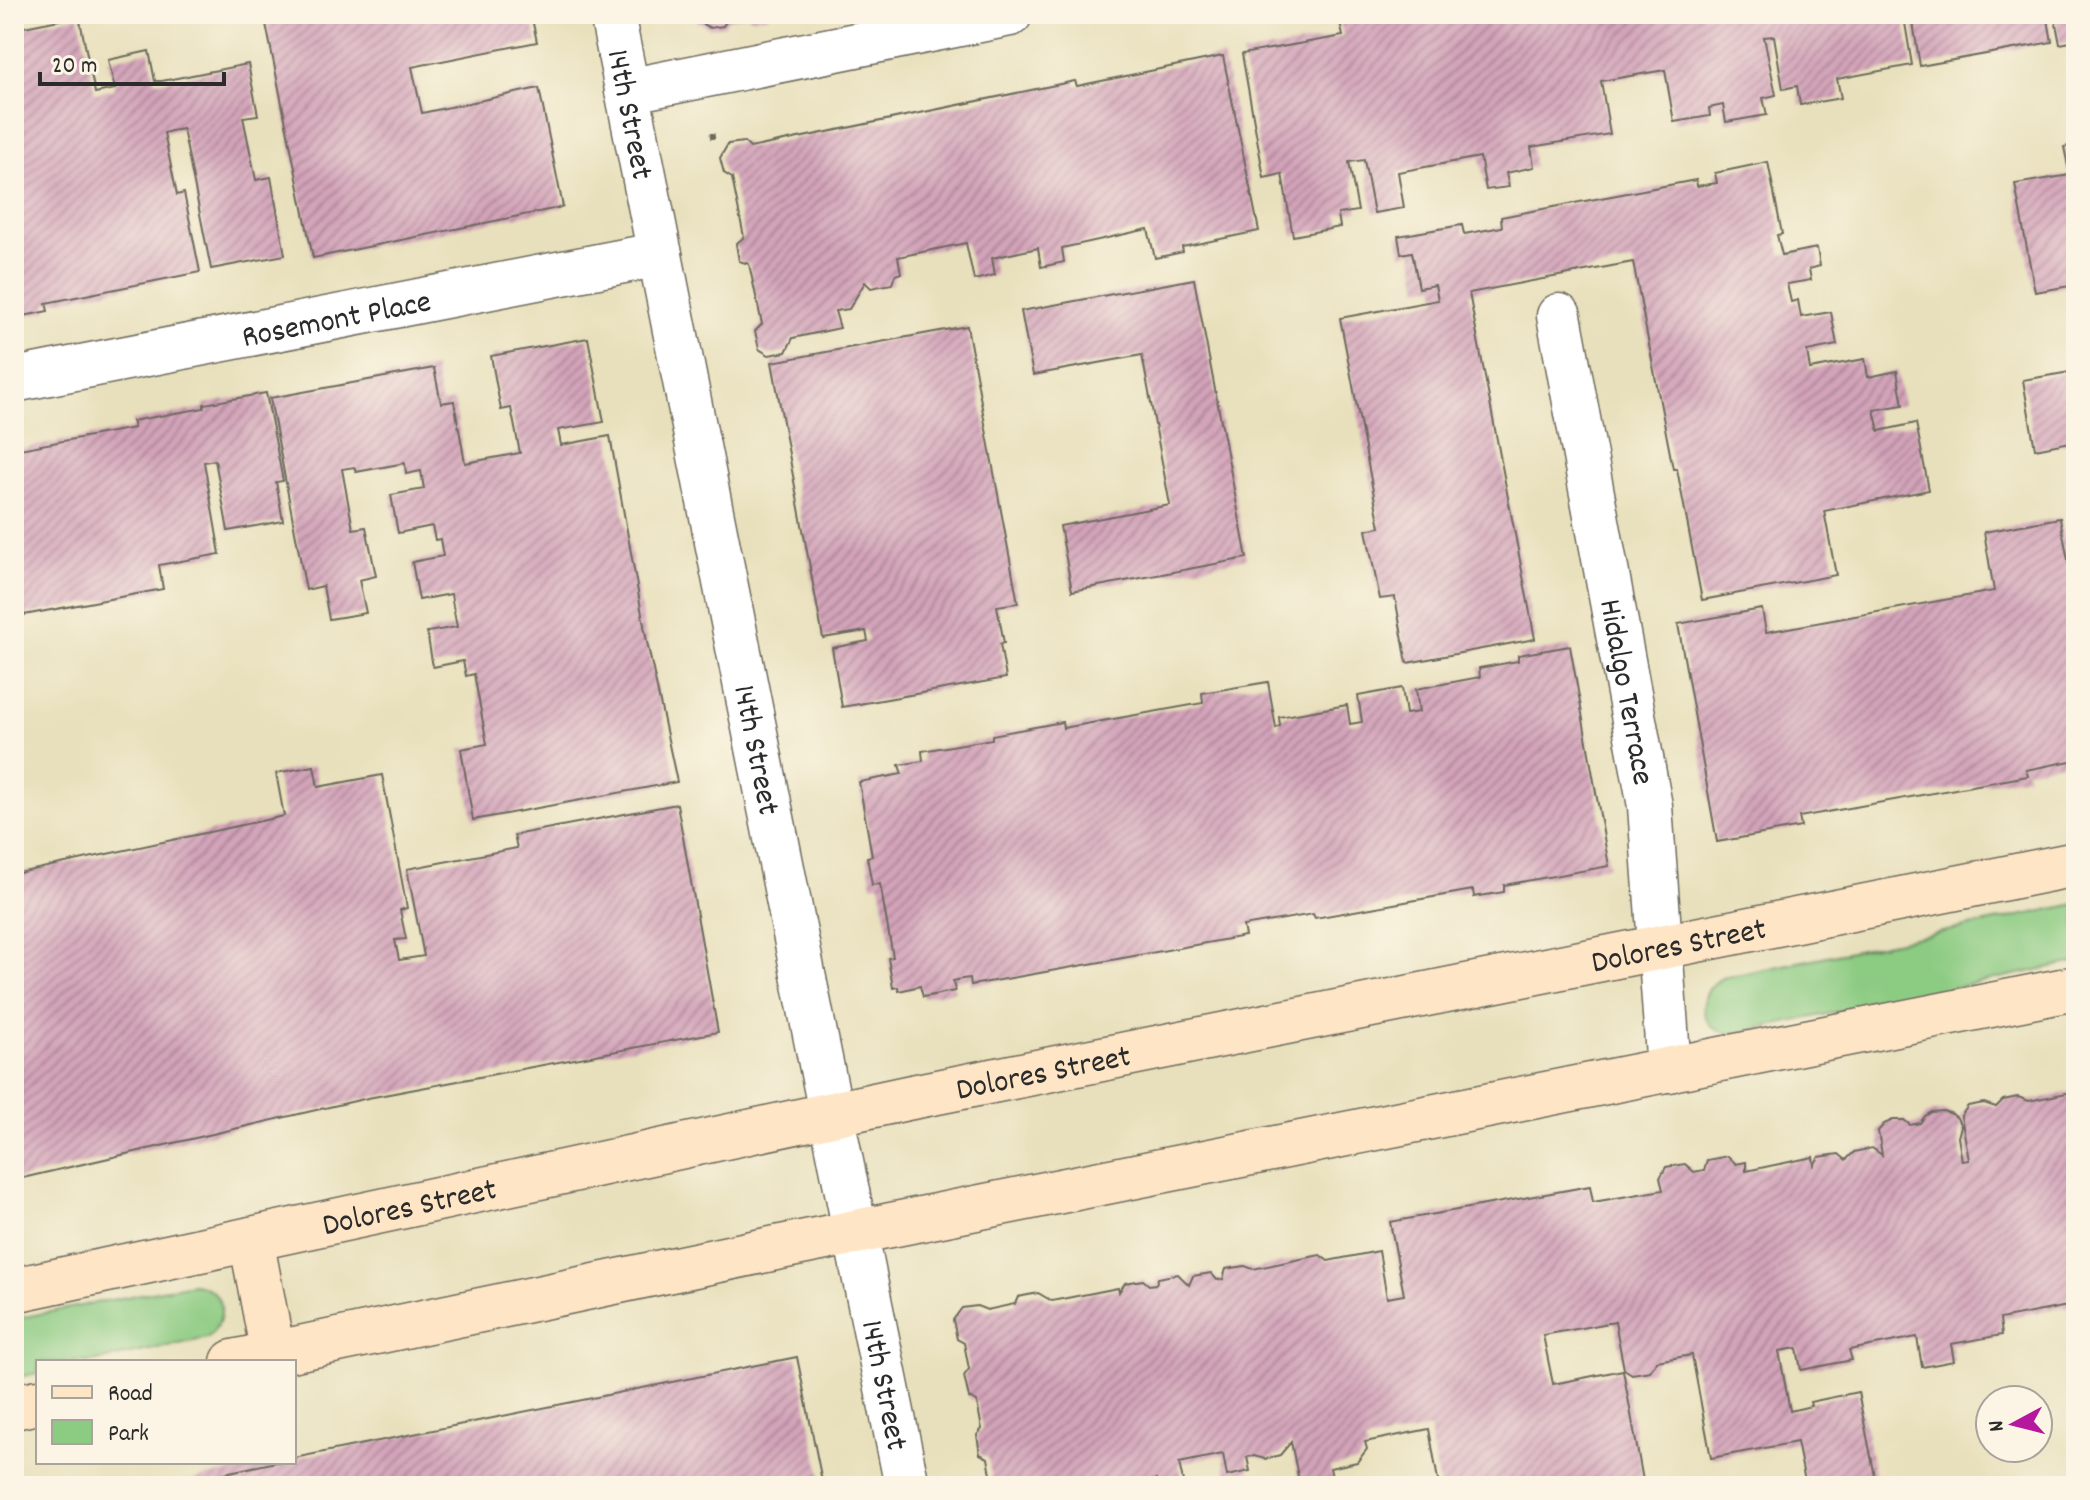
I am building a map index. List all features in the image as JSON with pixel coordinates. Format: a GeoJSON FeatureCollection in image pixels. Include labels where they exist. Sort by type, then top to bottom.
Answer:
{"type":"FeatureCollection","features":[{"type":"Feature","properties":{"kind":"main road","name":"Dolores Street"},"geometry":{"type":"LineString","coordinates":[[14,1290],[831,1114],[2076,864]]}},
{"type":"Feature","properties":{"kind":"main road"},"geometry":{"type":"LineString","coordinates":[[251,1239],[253,1358],[855,1232],[2076,988]]}},
{"type":"Feature","properties":{"kind":"main road"},"geometry":{"type":"LineString","coordinates":[[14,1407],[36,1402]]}},
{"type":"Feature","properties":{"kind":"street","name":"14th Street"},"geometry":{"type":"LineString","coordinates":[[612,14],[907,1486]]}},
{"type":"Feature","properties":{"kind":"street"},"geometry":{"type":"LineString","coordinates":[[627,91],[1010,14]]}},
{"type":"Feature","properties":{"kind":"street","name":"Rosemont Place"},"geometry":{"type":"LineString","coordinates":[[14,380],[660,254]]}},
{"type":"Feature","properties":{"kind":"street","name":"Hidalgo Terrace"},"geometry":{"type":"LineString","coordinates":[[1559,316],[1650,806],[1669,1070]]}},
{"type":"Feature","properties":{"kind":"path"},"geometry":{"type":"LineString","coordinates":[[712,133],[713,141]]}},
{"type":"Feature","properties":{"kind":"green space"},"geometry":{"type":"Polygon","coordinates":[[[2076,904],[2076,962],[1737,1033],[1715,1028],[1704,1013],[1706,994],[1722,978],[2076,904]]]}},
{"type":"Feature","properties":{"kind":"green space"},"geometry":{"type":"Polygon","coordinates":[[[192,1284],[212,1291],[221,1313],[219,1322],[207,1338],[102,1360],[36,1360],[36,1373],[14,1378],[14,1319],[192,1284]]]}},
{"type":"Feature","properties":{"kind":"building"},"geometry":{"type":"Polygon","coordinates":[[[264,14],[531,14],[537,42],[412,67],[422,113],[539,88],[563,207],[313,258],[264,14]]]}},
{"type":"Feature","properties":{"kind":"building"},"geometry":{"type":"Polygon","coordinates":[[[696,14],[769,14],[769,16],[752,18],[747,15],[728,19],[723,26],[710,28],[697,21],[696,14]]]}},
{"type":"Feature","properties":{"kind":"building"},"geometry":{"type":"Polygon","coordinates":[[[1361,14],[2047,14],[2052,42],[1920,66],[1912,16],[1904,17],[1912,65],[1837,79],[1841,98],[1800,105],[1797,86],[1783,89],[1774,36],[1764,37],[1776,95],[1763,98],[1767,115],[1726,122],[1723,105],[1709,108],[1710,116],[1674,122],[1665,70],[1601,81],[1610,134],[1531,147],[1534,167],[1506,173],[1509,187],[1486,190],[1480,157],[1398,172],[1404,208],[1374,213],[1364,160],[1349,162],[1358,211],[1338,214],[1340,227],[1293,236],[1282,174],[1264,178],[1242,54],[1343,36],[1339,18],[1361,14]]]}},
{"type":"Feature","properties":{"kind":"building"},"geometry":{"type":"Polygon","coordinates":[[[2054,14],[2076,14],[2076,41],[2060,44],[2054,14]]]}},
{"type":"Feature","properties":{"kind":"building"},"geometry":{"type":"Polygon","coordinates":[[[79,16],[95,93],[115,89],[108,60],[149,51],[155,81],[248,64],[258,115],[243,117],[256,180],[271,177],[285,255],[211,269],[183,129],[171,131],[164,133],[177,195],[184,193],[200,272],[46,303],[48,311],[14,318],[14,161],[21,159],[14,124],[14,29],[79,16]]]}},
{"type":"Feature","properties":{"kind":"building"},"geometry":{"type":"Polygon","coordinates":[[[1223,56],[1259,231],[1182,247],[1183,252],[1155,258],[1148,229],[1062,248],[1064,262],[1041,267],[1038,248],[992,258],[995,275],[974,280],[966,243],[898,257],[901,273],[895,275],[892,284],[871,288],[865,282],[849,309],[835,311],[840,328],[793,338],[786,352],[769,355],[759,349],[755,331],[762,324],[749,264],[739,261],[736,244],[744,237],[732,178],[724,173],[720,158],[728,144],[744,142],[750,148],[1075,81],[1077,86],[1223,56]]]}},
{"type":"Feature","properties":{"kind":"building"},"geometry":{"type":"Polygon","coordinates":[[[2076,145],[2076,170],[2069,171],[2064,147],[2076,145]]]}},
{"type":"Feature","properties":{"kind":"building"},"geometry":{"type":"Polygon","coordinates":[[[1768,162],[1782,234],[1777,235],[1782,255],[1817,248],[1820,266],[1809,269],[1811,280],[1787,284],[1791,302],[1798,300],[1801,317],[1831,312],[1837,345],[1807,351],[1810,369],[1865,359],[1868,377],[1897,371],[1903,405],[1874,410],[1879,431],[1916,423],[1929,490],[1824,511],[1836,575],[1702,600],[1633,262],[1469,293],[1535,639],[1407,663],[1395,597],[1380,599],[1366,530],[1380,527],[1340,318],[1438,300],[1435,285],[1419,288],[1412,252],[1401,254],[1398,236],[1462,225],[1464,234],[1502,227],[1501,217],[1696,180],[1697,186],[1717,183],[1715,173],[1768,162]]]}},
{"type":"Feature","properties":{"kind":"building"},"geometry":{"type":"Polygon","coordinates":[[[2076,174],[2076,285],[2035,292],[2015,184],[2076,174]]]}},
{"type":"Feature","properties":{"kind":"building"},"geometry":{"type":"Polygon","coordinates":[[[1194,279],[1247,558],[1072,591],[1060,526],[1170,505],[1142,355],[1033,375],[1021,311],[1194,279]]]}},
{"type":"Feature","properties":{"kind":"building"},"geometry":{"type":"Polygon","coordinates":[[[967,326],[1018,603],[997,606],[1006,678],[842,707],[832,648],[868,641],[866,631],[823,638],[772,362],[967,326]]]}},
{"type":"Feature","properties":{"kind":"building"},"geometry":{"type":"Polygon","coordinates":[[[588,338],[604,422],[558,430],[561,445],[610,436],[647,642],[677,782],[473,820],[461,749],[487,744],[474,674],[466,676],[463,661],[433,667],[427,632],[457,627],[451,594],[419,600],[412,562],[443,556],[440,539],[435,540],[432,526],[398,533],[391,495],[424,489],[421,471],[406,474],[405,463],[356,472],[354,467],[342,469],[353,529],[366,527],[376,576],[359,580],[366,613],[329,619],[323,586],[306,590],[270,398],[434,368],[441,403],[454,401],[465,463],[520,453],[511,408],[501,410],[491,356],[588,338]]]}},
{"type":"Feature","properties":{"kind":"building"},"geometry":{"type":"Polygon","coordinates":[[[2076,371],[2076,441],[2035,449],[2023,380],[2076,371]]]}},
{"type":"Feature","properties":{"kind":"building"},"geometry":{"type":"Polygon","coordinates":[[[266,393],[283,481],[276,482],[283,521],[228,531],[215,460],[204,462],[220,554],[159,565],[163,589],[24,615],[14,562],[14,450],[134,428],[132,421],[266,393]]]}},
{"type":"Feature","properties":{"kind":"building"},"geometry":{"type":"Polygon","coordinates":[[[2060,518],[2070,571],[2076,570],[2076,760],[2026,770],[2028,776],[1799,817],[1801,827],[1717,842],[1678,624],[1762,609],[1766,632],[1994,591],[1984,532],[2060,518]]]}},
{"type":"Feature","properties":{"kind":"building"},"geometry":{"type":"Polygon","coordinates":[[[1570,646],[1609,866],[1504,885],[1504,892],[1474,897],[1473,890],[1315,918],[1313,914],[1243,926],[1245,936],[971,985],[970,978],[962,979],[953,981],[955,991],[923,997],[920,986],[899,991],[898,987],[893,988],[888,958],[893,957],[880,884],[872,885],[867,857],[872,856],[859,782],[902,774],[899,765],[923,761],[922,751],[992,739],[992,735],[1062,722],[1063,728],[1203,703],[1202,693],[1268,682],[1276,728],[1280,726],[1279,717],[1347,705],[1350,724],[1362,722],[1358,696],[1402,688],[1406,714],[1419,712],[1416,689],[1480,677],[1479,668],[1518,661],[1518,655],[1570,646]]]}},
{"type":"Feature","properties":{"kind":"building"},"geometry":{"type":"Polygon","coordinates":[[[314,766],[318,787],[382,775],[407,908],[400,910],[406,939],[395,940],[399,960],[424,956],[407,869],[517,848],[514,835],[677,804],[718,1032],[368,1098],[14,1180],[14,874],[284,816],[276,773],[314,766]]]}},
{"type":"Feature","properties":{"kind":"building"},"geometry":{"type":"Polygon","coordinates":[[[2076,1091],[2076,1329],[2073,1329],[2068,1306],[2000,1319],[2002,1335],[1951,1344],[1954,1361],[1922,1367],[1917,1337],[1849,1350],[1852,1360],[1801,1370],[1797,1348],[1779,1351],[1790,1411],[1811,1406],[1810,1402],[1858,1392],[1877,1486],[1806,1486],[1797,1442],[1711,1458],[1692,1355],[1657,1361],[1650,1371],[1632,1374],[1624,1369],[1615,1322],[1543,1335],[1553,1384],[1623,1370],[1644,1486],[1439,1486],[1429,1429],[1365,1442],[1367,1449],[1357,1462],[1330,1468],[1334,1486],[1300,1486],[1291,1442],[1280,1455],[1265,1459],[1247,1457],[1250,1471],[1227,1476],[1223,1454],[1179,1463],[1184,1486],[1157,1486],[1156,1480],[1140,1483],[1141,1486],[993,1486],[988,1458],[980,1454],[977,1435],[982,1429],[977,1402],[969,1398],[964,1376],[969,1369],[964,1343],[957,1339],[953,1320],[962,1308],[977,1306],[987,1310],[1015,1304],[1018,1297],[1038,1293],[1052,1301],[1118,1288],[1119,1292],[1125,1283],[1143,1280],[1149,1285],[1156,1284],[1158,1278],[1178,1274],[1189,1285],[1193,1276],[1211,1273],[1217,1280],[1223,1279],[1226,1269],[1245,1266],[1253,1269],[1320,1255],[1328,1261],[1379,1251],[1387,1298],[1404,1295],[1390,1222],[1590,1186],[1593,1202],[1663,1190],[1660,1178],[1666,1167],[1685,1164],[1694,1172],[1704,1170],[1707,1160],[1728,1156],[1736,1164],[1746,1162],[1746,1171],[1813,1157],[1814,1165],[1819,1157],[1839,1154],[1846,1160],[1854,1152],[1872,1148],[1882,1155],[1878,1131],[1884,1124],[1893,1120],[1904,1120],[1910,1125],[1920,1123],[1932,1112],[1943,1111],[1957,1118],[1961,1126],[1958,1137],[1962,1161],[1969,1160],[1961,1116],[1968,1106],[1984,1103],[1996,1107],[2003,1100],[2018,1097],[2029,1101],[2076,1091]]]}},
{"type":"Feature","properties":{"kind":"building"},"geometry":{"type":"Polygon","coordinates":[[[797,1357],[823,1486],[165,1486],[267,1464],[296,1464],[296,1458],[797,1357]]]}}]}
